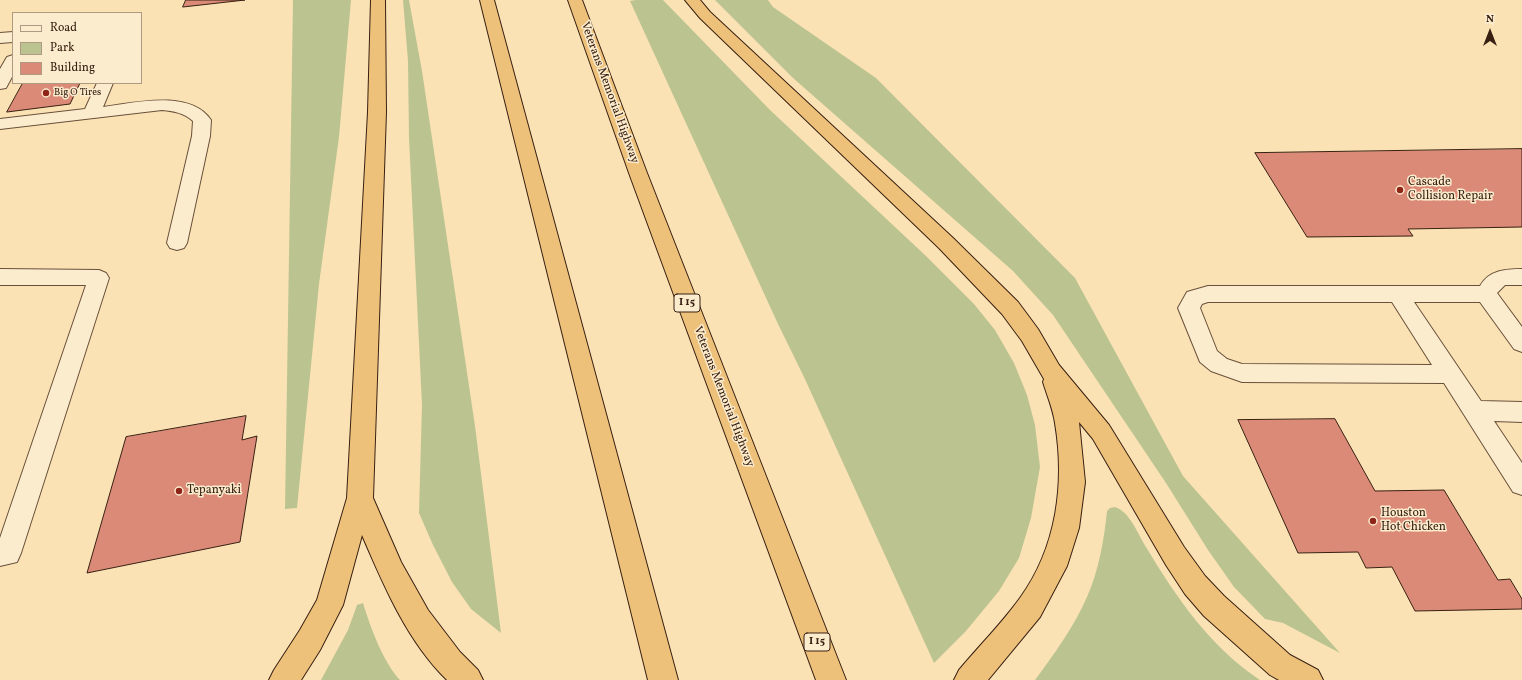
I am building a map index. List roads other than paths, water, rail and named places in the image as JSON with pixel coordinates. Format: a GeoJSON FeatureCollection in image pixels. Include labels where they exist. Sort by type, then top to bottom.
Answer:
{"type":"FeatureCollection","features":[{"type":"Feature","properties":{"kind":"highway"},"geometry":{"type":"LineString","coordinates":[[284,680],[310,640],[329,605],[360,498],[377,112],[378,0]]}},
{"type":"Feature","properties":{"kind":"highway"},"geometry":{"type":"LineString","coordinates":[[487,0],[663,680]]}},
{"type":"Feature","properties":{"kind":"highway","name":"Veterans Memorial Highway"},"geometry":{"type":"LineString","coordinates":[[575,0],[638,173],[831,680]]}},
{"type":"Feature","properties":{"kind":"highway"},"geometry":{"type":"LineString","coordinates":[[692,0],[705,15],[946,243],[1010,308],[1030,335],[1051,371],[1101,432],[1195,585],[1214,606],[1280,664],[1308,680]]}},
{"type":"Feature","properties":{"kind":"highway"},"geometry":{"type":"LineString","coordinates":[[969,680],[1030,607],[1054,566],[1066,528],[1072,482],[1067,422],[1051,371]]}},
{"type":"Feature","properties":{"kind":"highway"},"geometry":{"type":"LineString","coordinates":[[360,498],[374,534],[412,610],[434,644],[468,680]]}},
{"type":"Feature","properties":{"kind":"lane"},"geometry":{"type":"LineString","coordinates":[[0,38],[12,37]]}},
{"type":"Feature","properties":{"kind":"lane"},"geometry":{"type":"LineString","coordinates":[[0,84],[12,62]]}},
{"type":"Feature","properties":{"kind":"lane"},"geometry":{"type":"LineString","coordinates":[[92,113],[105,84]]}},
{"type":"Feature","properties":{"kind":"lane"},"geometry":{"type":"LineString","coordinates":[[0,124],[162,105],[188,109],[197,114],[202,120],[201,136],[177,243]]}},
{"type":"Feature","properties":{"kind":"lane"},"geometry":{"type":"LineString","coordinates":[[0,277],[99,278],[8,553],[0,554]]}},
{"type":"Feature","properties":{"kind":"lane"},"geometry":{"type":"LineString","coordinates":[[1486,294],[1491,284],[1503,277],[1522,277]]}},
{"type":"Feature","properties":{"kind":"lane"},"geometry":{"type":"LineString","coordinates":[[1450,374],[1242,373],[1219,365],[1208,356],[1189,308],[1194,298],[1208,294],[1486,294]]}},
{"type":"Feature","properties":{"kind":"lane"},"geometry":{"type":"LineString","coordinates":[[1398,294],[1522,484]]}},
{"type":"Feature","properties":{"kind":"lane"},"geometry":{"type":"LineString","coordinates":[[1486,294],[1522,343]]}},
{"type":"Feature","properties":{"kind":"lane"},"geometry":{"type":"LineString","coordinates":[[1474,411],[1522,412]]}},
{"type":"Feature","properties":{"kind":"place","name":"Big O Tires"},"geometry":{"type":"Point","coordinates":[46,93]}},
{"type":"Feature","properties":{"kind":"place","name":"Cascade Collision Repair"},"geometry":{"type":"Point","coordinates":[1400,190]}},
{"type":"Feature","properties":{"kind":"place","name":"Tepanyaki"},"geometry":{"type":"Point","coordinates":[179,491]}},
{"type":"Feature","properties":{"kind":"place","name":"Houston Hot Chicken"},"geometry":{"type":"Point","coordinates":[1373,521]}}]}
